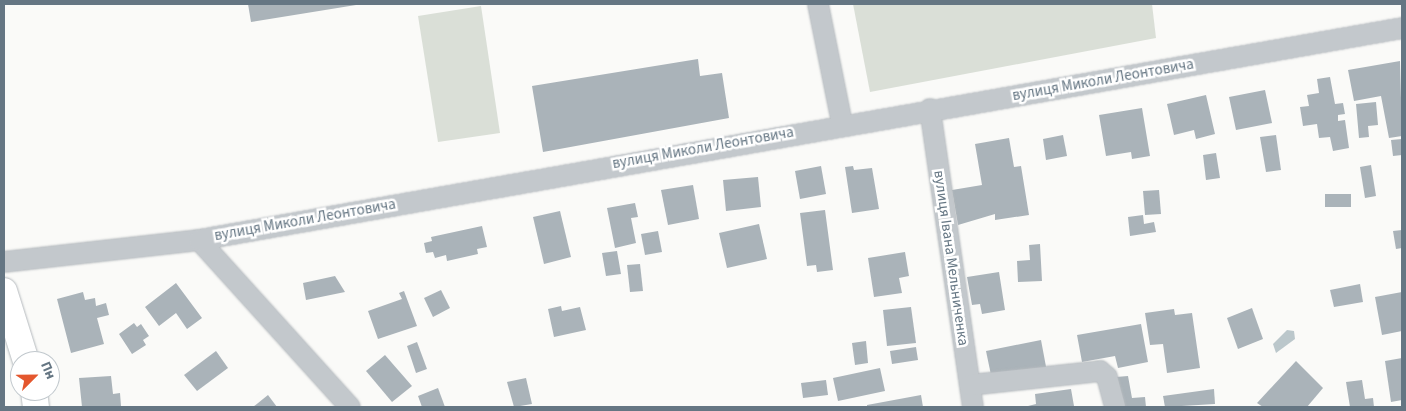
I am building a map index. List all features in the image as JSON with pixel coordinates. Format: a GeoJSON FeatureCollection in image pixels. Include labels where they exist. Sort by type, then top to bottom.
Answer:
{"type":"FeatureCollection","features":[{"type":"Feature","properties":{"kind":"main road"},"geometry":{"type":"LineString","coordinates":[[4,291],[23,351]]}},
{"type":"Feature","properties":{"kind":"street"},"geometry":{"type":"LineString","coordinates":[[818,4],[842,123]]}},
{"type":"Feature","properties":{"kind":"street","name":"вулиця Миколи Леонтовича"},"geometry":{"type":"LineString","coordinates":[[4,262],[199,240],[842,123],[1402,28]]}},
{"type":"Feature","properties":{"kind":"street","name":"вулиця Івана Мельниченка"},"geometry":{"type":"LineString","coordinates":[[930,109],[973,407]]}},
{"type":"Feature","properties":{"kind":"street"},"geometry":{"type":"LineString","coordinates":[[199,240],[350,407]]}},
{"type":"Feature","properties":{"kind":"street"},"geometry":{"type":"LineString","coordinates":[[970,385],[1100,371],[1107,377],[1115,407]]}},
{"type":"Feature","properties":{"kind":"shaded area"},"geometry":{"type":"Polygon","coordinates":[[[853,4],[1152,4],[1156,38],[870,92],[853,4]]]}},
{"type":"Feature","properties":{"kind":"shaded area"},"geometry":{"type":"Polygon","coordinates":[[[481,6],[500,133],[438,142],[418,16],[481,6]]]}},
{"type":"Feature","properties":{"kind":"shaded area"},"geometry":{"type":"Polygon","coordinates":[[[1287,330],[1294,331],[1295,339],[1276,353],[1273,344],[1287,330]]]}},
{"type":"Feature","properties":{"kind":"building"},"geometry":{"type":"Polygon","coordinates":[[[248,4],[356,4],[356,5],[251,22],[248,4]]]}},
{"type":"Feature","properties":{"kind":"building"},"geometry":{"type":"Polygon","coordinates":[[[698,59],[700,76],[722,73],[729,118],[543,152],[532,86],[698,59]]]}},
{"type":"Feature","properties":{"kind":"building"},"geometry":{"type":"Polygon","coordinates":[[[1400,61],[1402,136],[1389,138],[1381,96],[1354,101],[1348,70],[1400,61]]]}},
{"type":"Feature","properties":{"kind":"building"},"geometry":{"type":"Polygon","coordinates":[[[1330,77],[1335,104],[1343,103],[1345,114],[1338,115],[1338,121],[1345,120],[1349,148],[1333,151],[1330,137],[1319,138],[1317,124],[1303,126],[1300,107],[1309,106],[1307,95],[1319,93],[1317,79],[1330,77]]]}},
{"type":"Feature","properties":{"kind":"building"},"geometry":{"type":"Polygon","coordinates":[[[1265,90],[1272,123],[1236,130],[1229,97],[1265,90]]]}},
{"type":"Feature","properties":{"kind":"building"},"geometry":{"type":"Polygon","coordinates":[[[1206,95],[1215,134],[1196,139],[1194,130],[1174,135],[1167,104],[1206,95]]]}},
{"type":"Feature","properties":{"kind":"building"},"geometry":{"type":"Polygon","coordinates":[[[1376,102],[1378,125],[1368,126],[1369,137],[1359,138],[1356,104],[1376,102]]]}},
{"type":"Feature","properties":{"kind":"building"},"geometry":{"type":"Polygon","coordinates":[[[1142,108],[1150,156],[1132,159],[1131,152],[1106,156],[1099,115],[1142,108]]]}},
{"type":"Feature","properties":{"kind":"building"},"geometry":{"type":"Polygon","coordinates":[[[1063,135],[1067,156],[1046,160],[1043,139],[1063,135]]]}},
{"type":"Feature","properties":{"kind":"building"},"geometry":{"type":"Polygon","coordinates":[[[1276,135],[1281,170],[1266,172],[1260,137],[1276,135]]]}},
{"type":"Feature","properties":{"kind":"building"},"geometry":{"type":"Polygon","coordinates":[[[1009,138],[1014,167],[1021,166],[1029,215],[995,220],[995,214],[958,225],[952,190],[982,185],[975,144],[1009,138]]]}},
{"type":"Feature","properties":{"kind":"building"},"geometry":{"type":"Polygon","coordinates":[[[1402,139],[1402,155],[1393,156],[1391,140],[1402,139]]]}},
{"type":"Feature","properties":{"kind":"building"},"geometry":{"type":"Polygon","coordinates":[[[1216,153],[1220,178],[1206,180],[1203,155],[1216,153]]]}},
{"type":"Feature","properties":{"kind":"building"},"geometry":{"type":"Polygon","coordinates":[[[1371,165],[1376,196],[1365,198],[1360,167],[1371,165]]]}},
{"type":"Feature","properties":{"kind":"building"},"geometry":{"type":"Polygon","coordinates":[[[821,166],[826,194],[800,199],[795,171],[821,166]]]}},
{"type":"Feature","properties":{"kind":"building"},"geometry":{"type":"Polygon","coordinates":[[[853,166],[854,170],[872,168],[879,209],[852,213],[845,167],[853,166]]]}},
{"type":"Feature","properties":{"kind":"building"},"geometry":{"type":"Polygon","coordinates":[[[758,177],[761,207],[726,211],[723,180],[758,177]]]}},
{"type":"Feature","properties":{"kind":"building"},"geometry":{"type":"Polygon","coordinates":[[[693,185],[699,219],[668,225],[661,190],[693,185]]]}},
{"type":"Feature","properties":{"kind":"building"},"geometry":{"type":"Polygon","coordinates":[[[1159,190],[1161,214],[1145,215],[1143,191],[1159,190]]]}},
{"type":"Feature","properties":{"kind":"building"},"geometry":{"type":"Polygon","coordinates":[[[1325,194],[1351,194],[1351,207],[1325,207],[1325,194]]]}},
{"type":"Feature","properties":{"kind":"building"},"geometry":{"type":"Polygon","coordinates":[[[635,203],[638,217],[631,218],[636,243],[615,248],[607,208],[635,203]]]}},
{"type":"Feature","properties":{"kind":"building"},"geometry":{"type":"Polygon","coordinates":[[[825,210],[833,270],[817,272],[816,265],[807,266],[800,213],[825,210]]]}},
{"type":"Feature","properties":{"kind":"building"},"geometry":{"type":"Polygon","coordinates":[[[560,211],[571,257],[544,264],[533,217],[560,211]]]}},
{"type":"Feature","properties":{"kind":"building"},"geometry":{"type":"Polygon","coordinates":[[[1143,215],[1144,224],[1154,222],[1156,232],[1130,236],[1128,217],[1143,215]]]}},
{"type":"Feature","properties":{"kind":"building"},"geometry":{"type":"Polygon","coordinates":[[[759,224],[767,259],[727,268],[719,233],[759,224]]]}},
{"type":"Feature","properties":{"kind":"building"},"geometry":{"type":"Polygon","coordinates":[[[482,226],[487,247],[477,249],[478,254],[447,261],[446,255],[435,258],[433,252],[426,253],[424,243],[432,241],[431,237],[482,226]]]}},
{"type":"Feature","properties":{"kind":"building"},"geometry":{"type":"Polygon","coordinates":[[[1402,230],[1402,248],[1396,249],[1393,231],[1402,230]]]}},
{"type":"Feature","properties":{"kind":"building"},"geometry":{"type":"Polygon","coordinates":[[[658,231],[662,252],[645,255],[641,234],[658,231]]]}},
{"type":"Feature","properties":{"kind":"building"},"geometry":{"type":"Polygon","coordinates":[[[1040,244],[1042,281],[1018,282],[1017,261],[1030,260],[1029,245],[1040,244]]]}},
{"type":"Feature","properties":{"kind":"building"},"geometry":{"type":"Polygon","coordinates":[[[617,251],[621,274],[606,276],[602,253],[617,251]]]}},
{"type":"Feature","properties":{"kind":"building"},"geometry":{"type":"Polygon","coordinates":[[[905,252],[909,276],[899,278],[902,293],[874,297],[868,258],[905,252]]]}},
{"type":"Feature","properties":{"kind":"building"},"geometry":{"type":"Polygon","coordinates":[[[640,264],[643,291],[630,292],[627,265],[640,264]]]}},
{"type":"Feature","properties":{"kind":"building"},"geometry":{"type":"Polygon","coordinates":[[[999,272],[1005,310],[982,314],[980,304],[972,305],[967,277],[999,272]]]}},
{"type":"Feature","properties":{"kind":"building"},"geometry":{"type":"Polygon","coordinates":[[[335,276],[345,292],[306,300],[303,283],[335,276]]]}},
{"type":"Feature","properties":{"kind":"building"},"geometry":{"type":"Polygon","coordinates":[[[176,283],[202,318],[187,329],[176,313],[159,326],[145,307],[176,283]]]}},
{"type":"Feature","properties":{"kind":"building"},"geometry":{"type":"Polygon","coordinates":[[[1360,284],[1363,302],[1334,307],[1330,290],[1360,284]]]}},
{"type":"Feature","properties":{"kind":"building"},"geometry":{"type":"Polygon","coordinates":[[[441,290],[450,308],[433,317],[424,298],[441,290]]]}},
{"type":"Feature","properties":{"kind":"building"},"geometry":{"type":"Polygon","coordinates":[[[404,291],[417,326],[378,339],[368,311],[402,299],[399,293],[404,291]]]}},
{"type":"Feature","properties":{"kind":"building"},"geometry":{"type":"Polygon","coordinates":[[[83,292],[85,300],[95,298],[96,306],[106,303],[109,315],[97,318],[104,344],[71,353],[57,299],[83,292]]]}},
{"type":"Feature","properties":{"kind":"building"},"geometry":{"type":"Polygon","coordinates":[[[1402,292],[1402,331],[1382,335],[1375,297],[1402,292]]]}},
{"type":"Feature","properties":{"kind":"building"},"geometry":{"type":"Polygon","coordinates":[[[561,306],[562,311],[580,307],[586,330],[554,337],[548,309],[561,306]]]}},
{"type":"Feature","properties":{"kind":"building"},"geometry":{"type":"Polygon","coordinates":[[[911,307],[916,343],[887,346],[883,310],[911,307]]]}},
{"type":"Feature","properties":{"kind":"building"},"geometry":{"type":"Polygon","coordinates":[[[1252,308],[1263,339],[1238,349],[1227,318],[1252,308]]]}},
{"type":"Feature","properties":{"kind":"building"},"geometry":{"type":"Polygon","coordinates":[[[1174,309],[1175,315],[1192,313],[1200,368],[1167,373],[1163,344],[1150,345],[1145,313],[1174,309]]]}},
{"type":"Feature","properties":{"kind":"building"},"geometry":{"type":"Polygon","coordinates":[[[134,323],[137,327],[141,324],[149,336],[143,340],[146,345],[132,354],[119,334],[134,323]]]}},
{"type":"Feature","properties":{"kind":"building"},"geometry":{"type":"Polygon","coordinates":[[[1141,324],[1148,362],[1118,368],[1115,356],[1082,362],[1077,335],[1141,324]]]}},
{"type":"Feature","properties":{"kind":"building"},"geometry":{"type":"Polygon","coordinates":[[[1041,340],[1047,372],[991,375],[986,351],[1041,340]]]}},
{"type":"Feature","properties":{"kind":"building"},"geometry":{"type":"Polygon","coordinates":[[[866,341],[868,363],[855,365],[852,343],[866,341]]]}},
{"type":"Feature","properties":{"kind":"building"},"geometry":{"type":"Polygon","coordinates":[[[417,342],[427,369],[416,373],[407,346],[417,342]]]}},
{"type":"Feature","properties":{"kind":"building"},"geometry":{"type":"Polygon","coordinates":[[[916,347],[918,360],[892,364],[890,351],[916,347]]]}},
{"type":"Feature","properties":{"kind":"building"},"geometry":{"type":"Polygon","coordinates":[[[216,351],[228,368],[197,391],[184,375],[216,351]]]}},
{"type":"Feature","properties":{"kind":"building"},"geometry":{"type":"Polygon","coordinates":[[[385,355],[412,386],[392,402],[366,371],[385,355]]]}},
{"type":"Feature","properties":{"kind":"building"},"geometry":{"type":"Polygon","coordinates":[[[1402,358],[1402,400],[1391,402],[1385,361],[1402,358]]]}},
{"type":"Feature","properties":{"kind":"building"},"geometry":{"type":"Polygon","coordinates":[[[1296,361],[1323,388],[1307,407],[1263,407],[1257,403],[1296,361]]]}},
{"type":"Feature","properties":{"kind":"building"},"geometry":{"type":"Polygon","coordinates":[[[880,368],[885,391],[838,401],[833,378],[880,368]]]}},
{"type":"Feature","properties":{"kind":"building"},"geometry":{"type":"Polygon","coordinates":[[[111,376],[113,394],[120,393],[121,406],[82,407],[79,378],[111,376]]]}},
{"type":"Feature","properties":{"kind":"building"},"geometry":{"type":"Polygon","coordinates":[[[1128,376],[1132,398],[1145,397],[1146,407],[1120,407],[1116,377],[1128,376]]]}},
{"type":"Feature","properties":{"kind":"building"},"geometry":{"type":"Polygon","coordinates":[[[526,378],[532,404],[514,407],[507,382],[526,378]]]}},
{"type":"Feature","properties":{"kind":"building"},"geometry":{"type":"Polygon","coordinates":[[[826,380],[828,395],[803,398],[801,383],[826,380]]]}},
{"type":"Feature","properties":{"kind":"building"},"geometry":{"type":"Polygon","coordinates":[[[1362,380],[1365,399],[1373,398],[1374,407],[1350,407],[1346,382],[1362,380]]]}},
{"type":"Feature","properties":{"kind":"building"},"geometry":{"type":"Polygon","coordinates":[[[438,388],[445,407],[422,407],[418,396],[438,388]]]}},
{"type":"Feature","properties":{"kind":"building"},"geometry":{"type":"Polygon","coordinates":[[[1071,389],[1074,406],[1024,407],[1036,404],[1035,394],[1071,389]]]}},
{"type":"Feature","properties":{"kind":"building"},"geometry":{"type":"Polygon","coordinates":[[[1214,389],[1215,404],[1165,407],[1163,396],[1214,389]]]}},
{"type":"Feature","properties":{"kind":"building"},"geometry":{"type":"Polygon","coordinates":[[[268,395],[277,407],[253,407],[268,395]]]}},
{"type":"Feature","properties":{"kind":"building"},"geometry":{"type":"Polygon","coordinates":[[[921,395],[923,407],[867,407],[867,405],[921,395]]]}}]}
